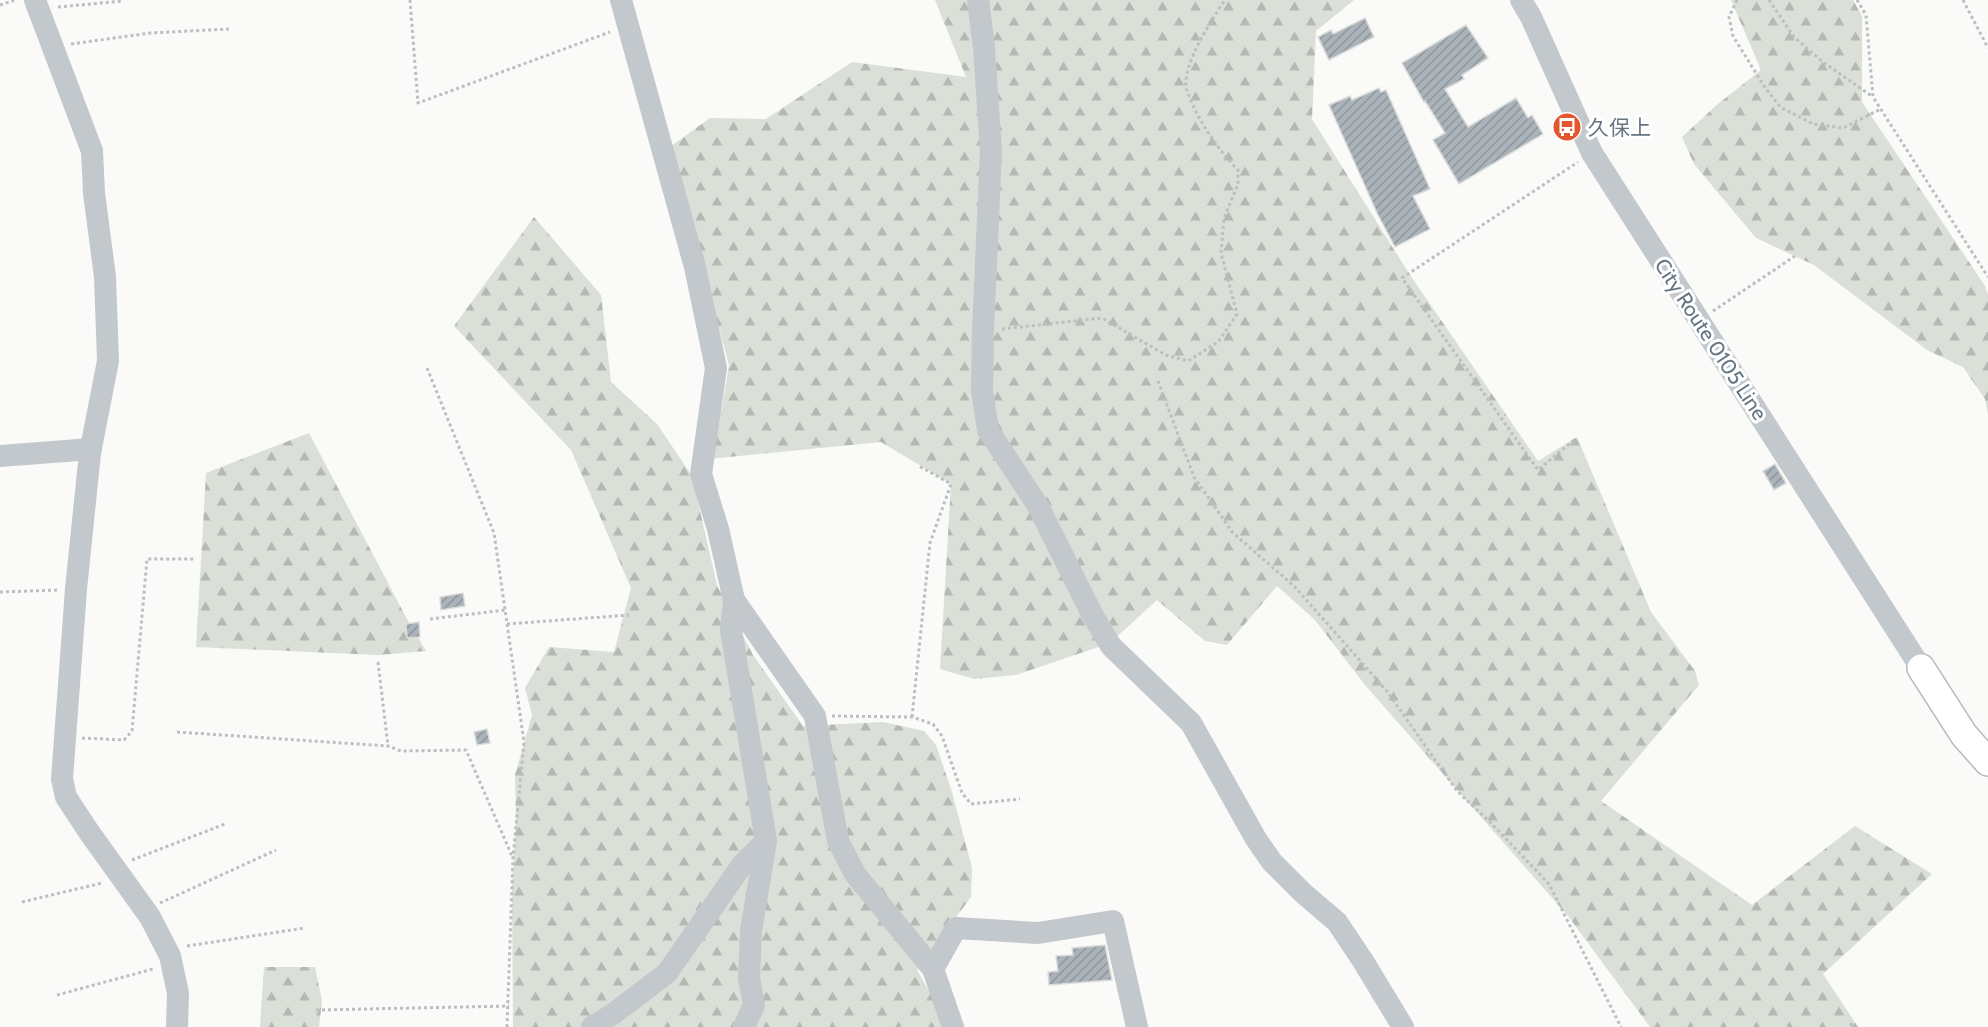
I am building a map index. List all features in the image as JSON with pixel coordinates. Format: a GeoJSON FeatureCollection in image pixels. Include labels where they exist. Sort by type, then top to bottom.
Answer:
{"type":"FeatureCollection","features":[{"type":"Feature","properties":{"kind":"main road"},"geometry":{"type":"LineString","coordinates":[[1922,668],[1964,735],[1988,762]]}},
{"type":"Feature","properties":{"kind":"street"},"geometry":{"type":"LineString","coordinates":[[621,0],[695,267],[716,368],[702,474],[718,529],[734,600],[731,630],[766,840],[751,931],[749,978],[754,1005],[744,1027]]}},
{"type":"Feature","properties":{"kind":"street"},"geometry":{"type":"LineString","coordinates":[[978,0],[984,48],[991,152],[982,390],[988,430],[1038,506],[1092,614],[1111,646],[1191,723],[1256,839],[1272,862],[1337,922],[1403,1027]]}},
{"type":"Feature","properties":{"kind":"street","name":"City Route 0105 Line"},"geometry":{"type":"LineString","coordinates":[[1521,0],[1531,17],[1592,153],[1922,668]]}},
{"type":"Feature","properties":{"kind":"street"},"geometry":{"type":"LineString","coordinates":[[36,5],[92,151],[94,193],[105,277],[108,361],[91,449],[76,590],[62,778],[66,797],[145,910],[169,957],[178,993],[177,1027]]}},
{"type":"Feature","properties":{"kind":"street"},"geometry":{"type":"LineString","coordinates":[[0,456],[91,449]]}},
{"type":"Feature","properties":{"kind":"street"},"geometry":{"type":"LineString","coordinates":[[734,600],[815,716],[838,841],[855,874],[933,969],[953,1027]]}},
{"type":"Feature","properties":{"kind":"street"},"geometry":{"type":"LineString","coordinates":[[592,1027],[667,973],[742,865],[766,840]]}},
{"type":"Feature","properties":{"kind":"street"},"geometry":{"type":"LineString","coordinates":[[933,969],[956,928],[1038,933],[1113,921],[1137,1027]]}},
{"type":"Feature","properties":{"kind":"path"},"geometry":{"type":"LineString","coordinates":[[0,5],[15,0]]}},
{"type":"Feature","properties":{"kind":"path"},"geometry":{"type":"LineString","coordinates":[[410,0],[418,103],[614,30]]}},
{"type":"Feature","properties":{"kind":"path"},"geometry":{"type":"LineString","coordinates":[[983,330],[1102,318],[1166,355],[1188,361],[1218,342],[1237,314],[1221,253],[1224,218],[1238,183],[1238,170],[1216,147],[1198,117],[1186,88],[1189,69],[1204,33],[1225,0]]}},
{"type":"Feature","properties":{"kind":"path"},"geometry":{"type":"LineString","coordinates":[[1737,0],[1729,17],[1733,36],[1780,107],[1813,124],[1843,128],[1881,109]]}},
{"type":"Feature","properties":{"kind":"path"},"geometry":{"type":"LineString","coordinates":[[1769,0],[1794,37],[1822,62],[1873,97],[1988,277]]}},
{"type":"Feature","properties":{"kind":"path"},"geometry":{"type":"LineString","coordinates":[[1857,0],[1866,15],[1873,97]]}},
{"type":"Feature","properties":{"kind":"path"},"geometry":{"type":"LineString","coordinates":[[1963,0],[1988,48]]}},
{"type":"Feature","properties":{"kind":"path"},"geometry":{"type":"LineString","coordinates":[[36,5],[123,1]]}},
{"type":"Feature","properties":{"kind":"path"},"geometry":{"type":"LineString","coordinates":[[52,47],[150,33],[229,29]]}},
{"type":"Feature","properties":{"kind":"path"},"geometry":{"type":"LineString","coordinates":[[1574,440],[1538,470],[1402,278],[1592,153]]}},
{"type":"Feature","properties":{"kind":"path"},"geometry":{"type":"LineString","coordinates":[[1699,320],[1795,256]]}},
{"type":"Feature","properties":{"kind":"path"},"geometry":{"type":"LineString","coordinates":[[427,368],[494,533],[524,742],[513,858],[507,1027]]}},
{"type":"Feature","properties":{"kind":"path"},"geometry":{"type":"LineString","coordinates":[[1158,381],[1194,477],[1233,533],[1294,586],[1386,690],[1457,791],[1489,821],[1549,885],[1621,1027]]}},
{"type":"Feature","properties":{"kind":"path"},"geometry":{"type":"LineString","coordinates":[[912,717],[930,543],[951,484],[920,466]]}},
{"type":"Feature","properties":{"kind":"path"},"geometry":{"type":"LineString","coordinates":[[65,738],[124,740],[132,731],[147,559],[195,559]]}},
{"type":"Feature","properties":{"kind":"path"},"geometry":{"type":"LineString","coordinates":[[0,592],[76,590]]}},
{"type":"Feature","properties":{"kind":"path"},"geometry":{"type":"LineString","coordinates":[[430,619],[505,610]]}},
{"type":"Feature","properties":{"kind":"path"},"geometry":{"type":"LineString","coordinates":[[507,624],[629,615]]}},
{"type":"Feature","properties":{"kind":"path"},"geometry":{"type":"LineString","coordinates":[[378,662],[388,747]]}},
{"type":"Feature","properties":{"kind":"path"},"geometry":{"type":"LineString","coordinates":[[815,716],[912,717],[933,724],[942,736],[962,793],[971,804],[1020,799]]}},
{"type":"Feature","properties":{"kind":"path"},"geometry":{"type":"LineString","coordinates":[[177,732],[388,747],[401,751],[466,750],[513,858]]}},
{"type":"Feature","properties":{"kind":"path"},"geometry":{"type":"LineString","coordinates":[[22,902],[118,872],[225,824]]}},
{"type":"Feature","properties":{"kind":"path"},"geometry":{"type":"LineString","coordinates":[[145,910],[276,850]]}},
{"type":"Feature","properties":{"kind":"path"},"geometry":{"type":"LineString","coordinates":[[57,995],[169,957],[305,928]]}},
{"type":"Feature","properties":{"kind":"path"},"geometry":{"type":"LineString","coordinates":[[316,1010],[508,1006]]}},
{"type":"Feature","properties":{"kind":"path"},"geometry":{"type":"LineString","coordinates":[[1850,1024],[1857,1027]]}},
{"type":"Feature","properties":{"kind":"green space"},"geometry":{"type":"Polygon","coordinates":[[[935,0],[1354,0],[1316,31],[1312,119],[1410,275],[1538,461],[1577,437],[1651,612],[1695,671],[1699,685],[1601,801],[1752,905],[1855,826],[1932,874],[1823,974],[1858,1027],[1650,1027],[1568,916],[1365,685],[1315,620],[1277,586],[1227,645],[1205,641],[1157,600],[1110,643],[1016,675],[974,679],[940,669],[951,484],[881,442],[709,459],[718,431],[729,365],[670,147],[710,118],[766,119],[852,62],[966,77],[935,0]]]}},
{"type":"Feature","properties":{"kind":"green space"},"geometry":{"type":"Polygon","coordinates":[[[1731,0],[1853,0],[1862,16],[1862,102],[1985,286],[1988,295],[1988,414],[1985,399],[1963,367],[1927,350],[1814,265],[1756,238],[1694,164],[1682,137],[1719,103],[1761,70],[1731,0]]]}},
{"type":"Feature","properties":{"kind":"green space"},"geometry":{"type":"Polygon","coordinates":[[[534,217],[601,295],[611,382],[657,424],[692,476],[717,585],[753,655],[803,726],[883,722],[924,731],[936,745],[952,792],[972,868],[971,897],[917,970],[943,1015],[945,1027],[513,1027],[512,887],[516,821],[515,775],[532,715],[525,688],[549,647],[614,652],[631,588],[571,450],[454,326],[534,217]]]}},
{"type":"Feature","properties":{"kind":"green space"},"geometry":{"type":"Polygon","coordinates":[[[309,433],[426,651],[378,655],[196,647],[206,473],[309,433]]]}},
{"type":"Feature","properties":{"kind":"green space"},"geometry":{"type":"Polygon","coordinates":[[[264,967],[315,967],[322,1001],[319,1027],[260,1027],[264,967]]]}},
{"type":"Feature","properties":{"kind":"building"},"geometry":{"type":"Polygon","coordinates":[[[1365,18],[1374,37],[1329,60],[1318,37],[1331,30],[1333,34],[1365,18]]]}},
{"type":"Feature","properties":{"kind":"building"},"geometry":{"type":"Polygon","coordinates":[[[1466,25],[1488,58],[1462,75],[1464,79],[1445,89],[1468,127],[1516,98],[1528,118],[1532,115],[1543,134],[1459,184],[1433,140],[1445,133],[1402,63],[1466,25]]]}},
{"type":"Feature","properties":{"kind":"building"},"geometry":{"type":"Polygon","coordinates":[[[1379,88],[1381,92],[1386,90],[1430,189],[1413,196],[1430,229],[1395,247],[1377,213],[1329,105],[1350,96],[1352,100],[1379,88]]]}},
{"type":"Feature","properties":{"kind":"building"},"geometry":{"type":"Polygon","coordinates":[[[1775,464],[1786,483],[1774,490],[1763,471],[1775,464]]]}},
{"type":"Feature","properties":{"kind":"building"},"geometry":{"type":"Polygon","coordinates":[[[463,593],[465,606],[441,610],[440,597],[463,593]]]}},
{"type":"Feature","properties":{"kind":"building"},"geometry":{"type":"Polygon","coordinates":[[[419,622],[420,637],[407,638],[406,624],[419,622]]]}},
{"type":"Feature","properties":{"kind":"building"},"geometry":{"type":"Polygon","coordinates":[[[487,729],[490,743],[477,745],[474,732],[487,729]]]}},
{"type":"Feature","properties":{"kind":"building"},"geometry":{"type":"Polygon","coordinates":[[[1105,945],[1112,980],[1049,985],[1048,972],[1058,971],[1056,956],[1073,955],[1072,948],[1105,945]]]}},
{"type":"Feature","properties":{"kind":"place","name":"久保上"},"geometry":{"type":"Point","coordinates":[1567,127]}}]}
